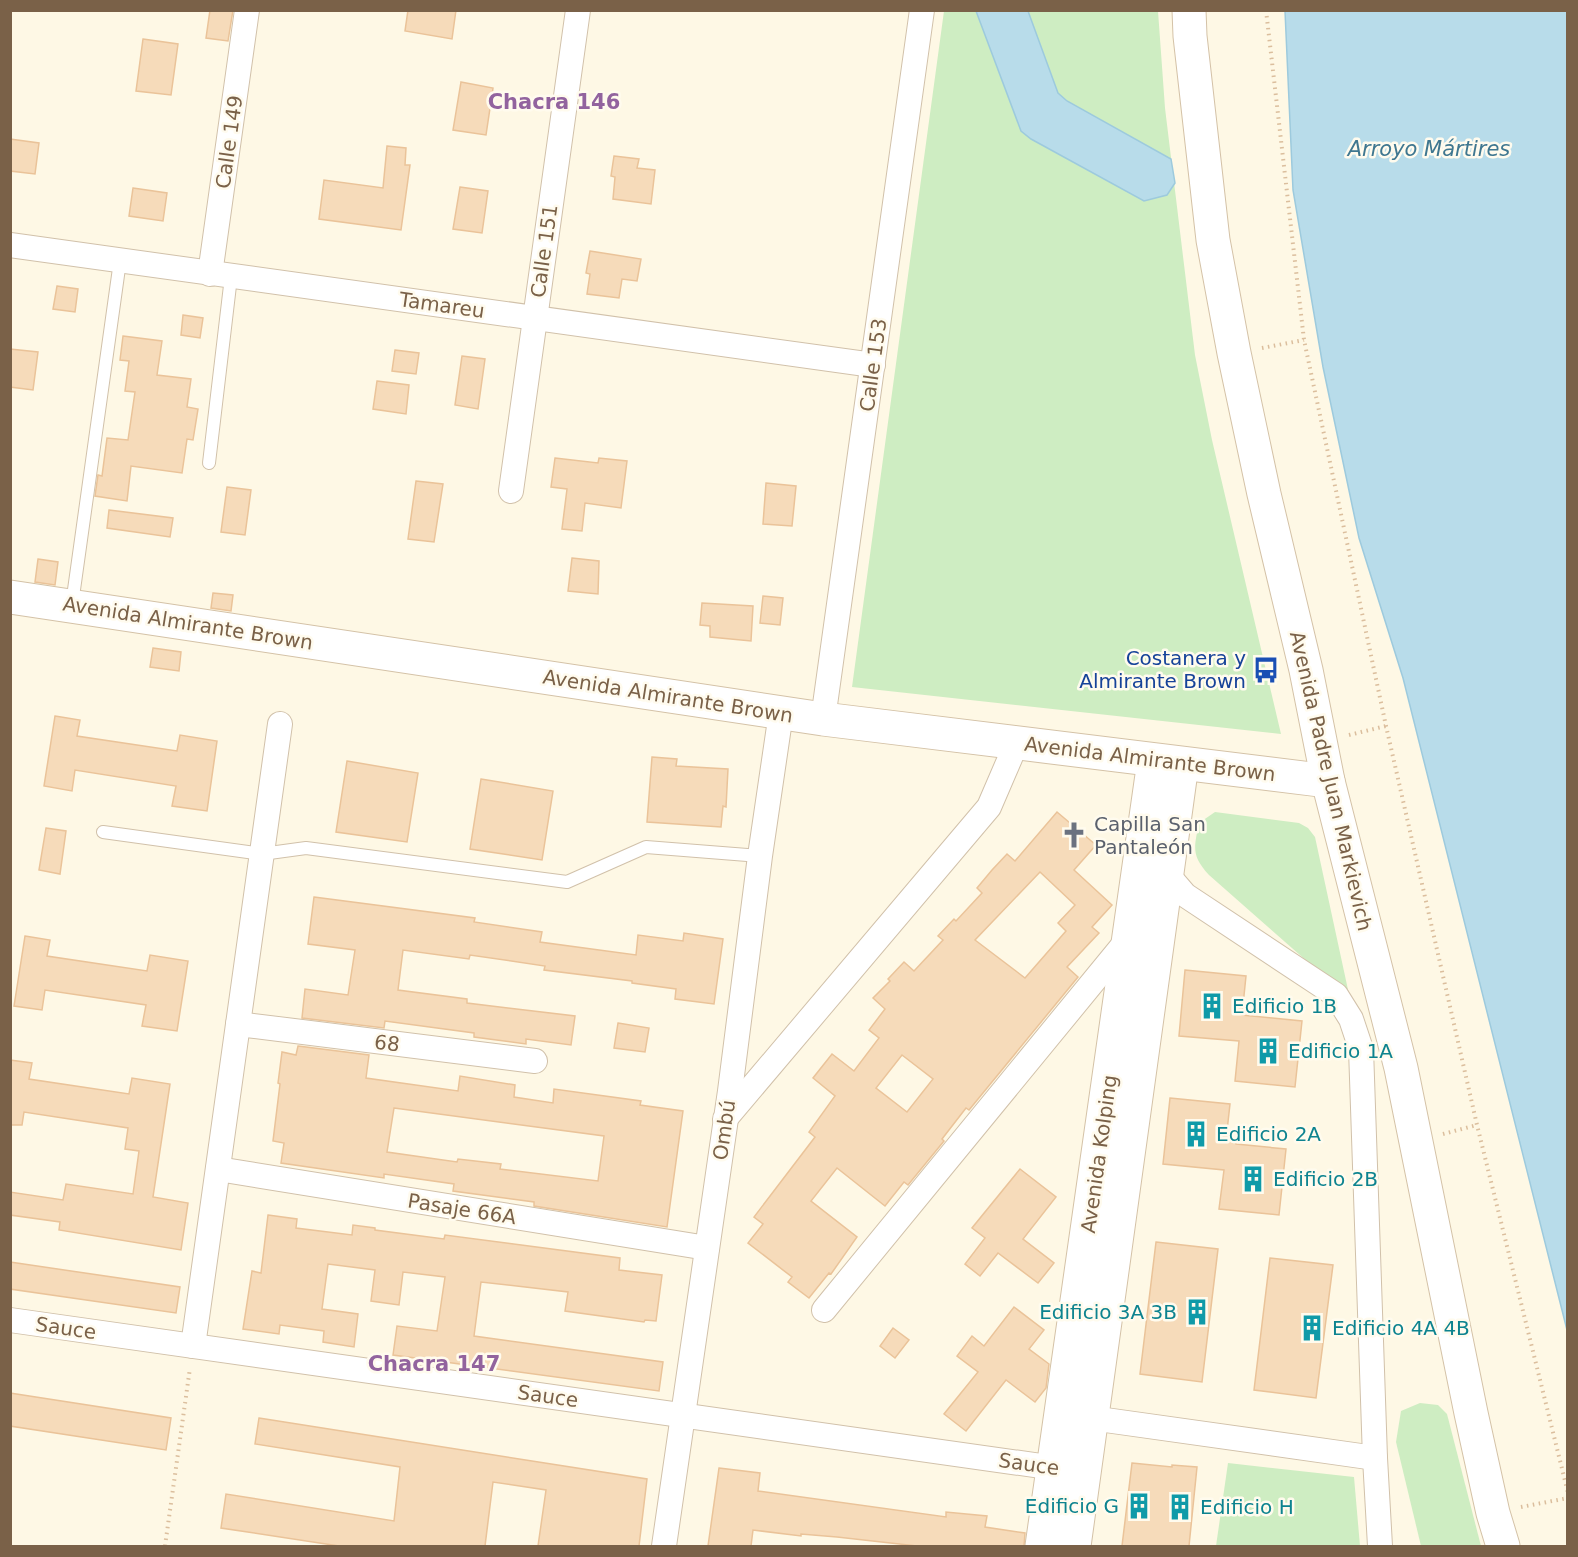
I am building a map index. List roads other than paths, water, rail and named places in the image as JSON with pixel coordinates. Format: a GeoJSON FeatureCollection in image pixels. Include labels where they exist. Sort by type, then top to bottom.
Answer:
{"type":"FeatureCollection","features":[{"type":"Feature","properties":{"kind":"main road","name":"Avenida Padre Juan Markievich"},"geometry":{"type":"LineString","coordinates":[[1189,10],[1213,240],[1236,364],[1306,670],[1328,781],[1401,1068],[1471,1413],[1493,1513],[1503,1546]]}},
{"type":"Feature","properties":{"kind":"main road","name":"Avenida Almirante Brown"},"geometry":{"type":"LineString","coordinates":[[10,597],[823,719],[1328,781]]}},
{"type":"Feature","properties":{"kind":"main road","name":"Avenida Kolping"},"geometry":{"type":"LineString","coordinates":[[1042,1546],[1069,1470],[1167,874],[1168,762]]}},
{"type":"Feature","properties":{"kind":"main road","name":"Avenida Kolping"},"geometry":{"type":"LineString","coordinates":[[1077,1415],[1130,937],[1168,762]]}},
{"type":"Feature","properties":{"kind":"main road","name":"Avenida Kolping"},"geometry":{"type":"LineString","coordinates":[[1069,1470],[1074,1546]]}},
{"type":"Feature","properties":{"kind":"street","name":"Calle 149"},"geometry":{"type":"LineString","coordinates":[[220,275],[248,10]]}},
{"type":"Feature","properties":{"kind":"street","name":"Calle 151"},"geometry":{"type":"LineString","coordinates":[[511,491],[578,10]]}},
{"type":"Feature","properties":{"kind":"street","name":"Calle 153"},"geometry":{"type":"LineString","coordinates":[[823,719],[922,10]]}},
{"type":"Feature","properties":{"kind":"street","name":"Tamareu"},"geometry":{"type":"LineString","coordinates":[[10,245],[873,365]]}},
{"type":"Feature","properties":{"kind":"street","name":"Ombú"},"geometry":{"type":"LineString","coordinates":[[664,1546],[726,1119],[781,712]]}},
{"type":"Feature","properties":{"kind":"street"},"geometry":{"type":"LineString","coordinates":[[193,1347],[280,724]]}},
{"type":"Feature","properties":{"kind":"street"},"geometry":{"type":"LineString","coordinates":[[726,1119],[989,807],[1017,742]]}},
{"type":"Feature","properties":{"kind":"street"},"geometry":{"type":"LineString","coordinates":[[1167,874],[1185,895],[1336,995],[1351,1019],[1361,1048],[1380,1546]]}},
{"type":"Feature","properties":{"kind":"street"},"geometry":{"type":"LineString","coordinates":[[824,1310],[1130,937]]}},
{"type":"Feature","properties":{"kind":"street","name":"68"},"geometry":{"type":"LineString","coordinates":[[238,1024],[535,1061]]}},
{"type":"Feature","properties":{"kind":"street","name":"Pasaje 66A"},"geometry":{"type":"LineString","coordinates":[[218,1169],[707,1248]]}},
{"type":"Feature","properties":{"kind":"street","name":"Sauce"},"geometry":{"type":"LineString","coordinates":[[10,1320],[1069,1470]]}},
{"type":"Feature","properties":{"kind":"street"},"geometry":{"type":"LineString","coordinates":[[1077,1415],[1375,1458]]}},
{"type":"Feature","properties":{"kind":"lane"},"geometry":{"type":"LineString","coordinates":[[72,606],[120,261]]}},
{"type":"Feature","properties":{"kind":"lane"},"geometry":{"type":"LineString","coordinates":[[209,463],[220,275]]}},
{"type":"Feature","properties":{"kind":"lane"},"geometry":{"type":"LineString","coordinates":[[103,832],[262,854],[306,848],[567,882],[646,847],[760,856]]}},
{"type":"Feature","properties":{"kind":"water"},"geometry":{"type":"Polygon","coordinates":[[[976,11],[1028,11],[1058,93],[1067,101],[1171,159],[1175,183],[1167,195],[1144,201],[1031,139],[1021,131],[976,11]]]}},
{"type":"Feature","properties":{"kind":"water","name":"Arroyo Mártires"},"geometry":{"type":"Polygon","coordinates":[[[1285,11],[1567,11],[1567,1330],[1403,678],[1359,538],[1323,367],[1293,190],[1285,11]]]}},
{"type":"Feature","properties":{"kind":"place","name":"Costanera y Almirante Brown"},"geometry":{"type":"Point","coordinates":[1266,670]}},
{"type":"Feature","properties":{"kind":"place","name":"Capilla San Pantaleón"},"geometry":{"type":"Point","coordinates":[1074,835]}},
{"type":"Feature","properties":{"kind":"place","name":"Edificio 1B"},"geometry":{"type":"Point","coordinates":[1212,1006]}},
{"type":"Feature","properties":{"kind":"place","name":"Edificio 1A"},"geometry":{"type":"Point","coordinates":[1268,1051]}},
{"type":"Feature","properties":{"kind":"place","name":"Edificio 2A"},"geometry":{"type":"Point","coordinates":[1196,1134]}},
{"type":"Feature","properties":{"kind":"place","name":"Edificio 2B"},"geometry":{"type":"Point","coordinates":[1253,1179]}},
{"type":"Feature","properties":{"kind":"place","name":"Edificio 3A 3B"},"geometry":{"type":"Point","coordinates":[1197,1312]}},
{"type":"Feature","properties":{"kind":"place","name":"Edificio 4A 4B"},"geometry":{"type":"Point","coordinates":[1312,1328]}},
{"type":"Feature","properties":{"kind":"place","name":"Edificio G"},"geometry":{"type":"Point","coordinates":[1139,1506]}},
{"type":"Feature","properties":{"kind":"place","name":"Edificio H"},"geometry":{"type":"Point","coordinates":[1180,1507]}},
{"type":"Feature","properties":{"kind":"district","name":"Chacra 146"},"geometry":{"type":"Point","coordinates":[554,102]}},
{"type":"Feature","properties":{"kind":"district","name":"Chacra 147"},"geometry":{"type":"Point","coordinates":[434,1364]}}]}
